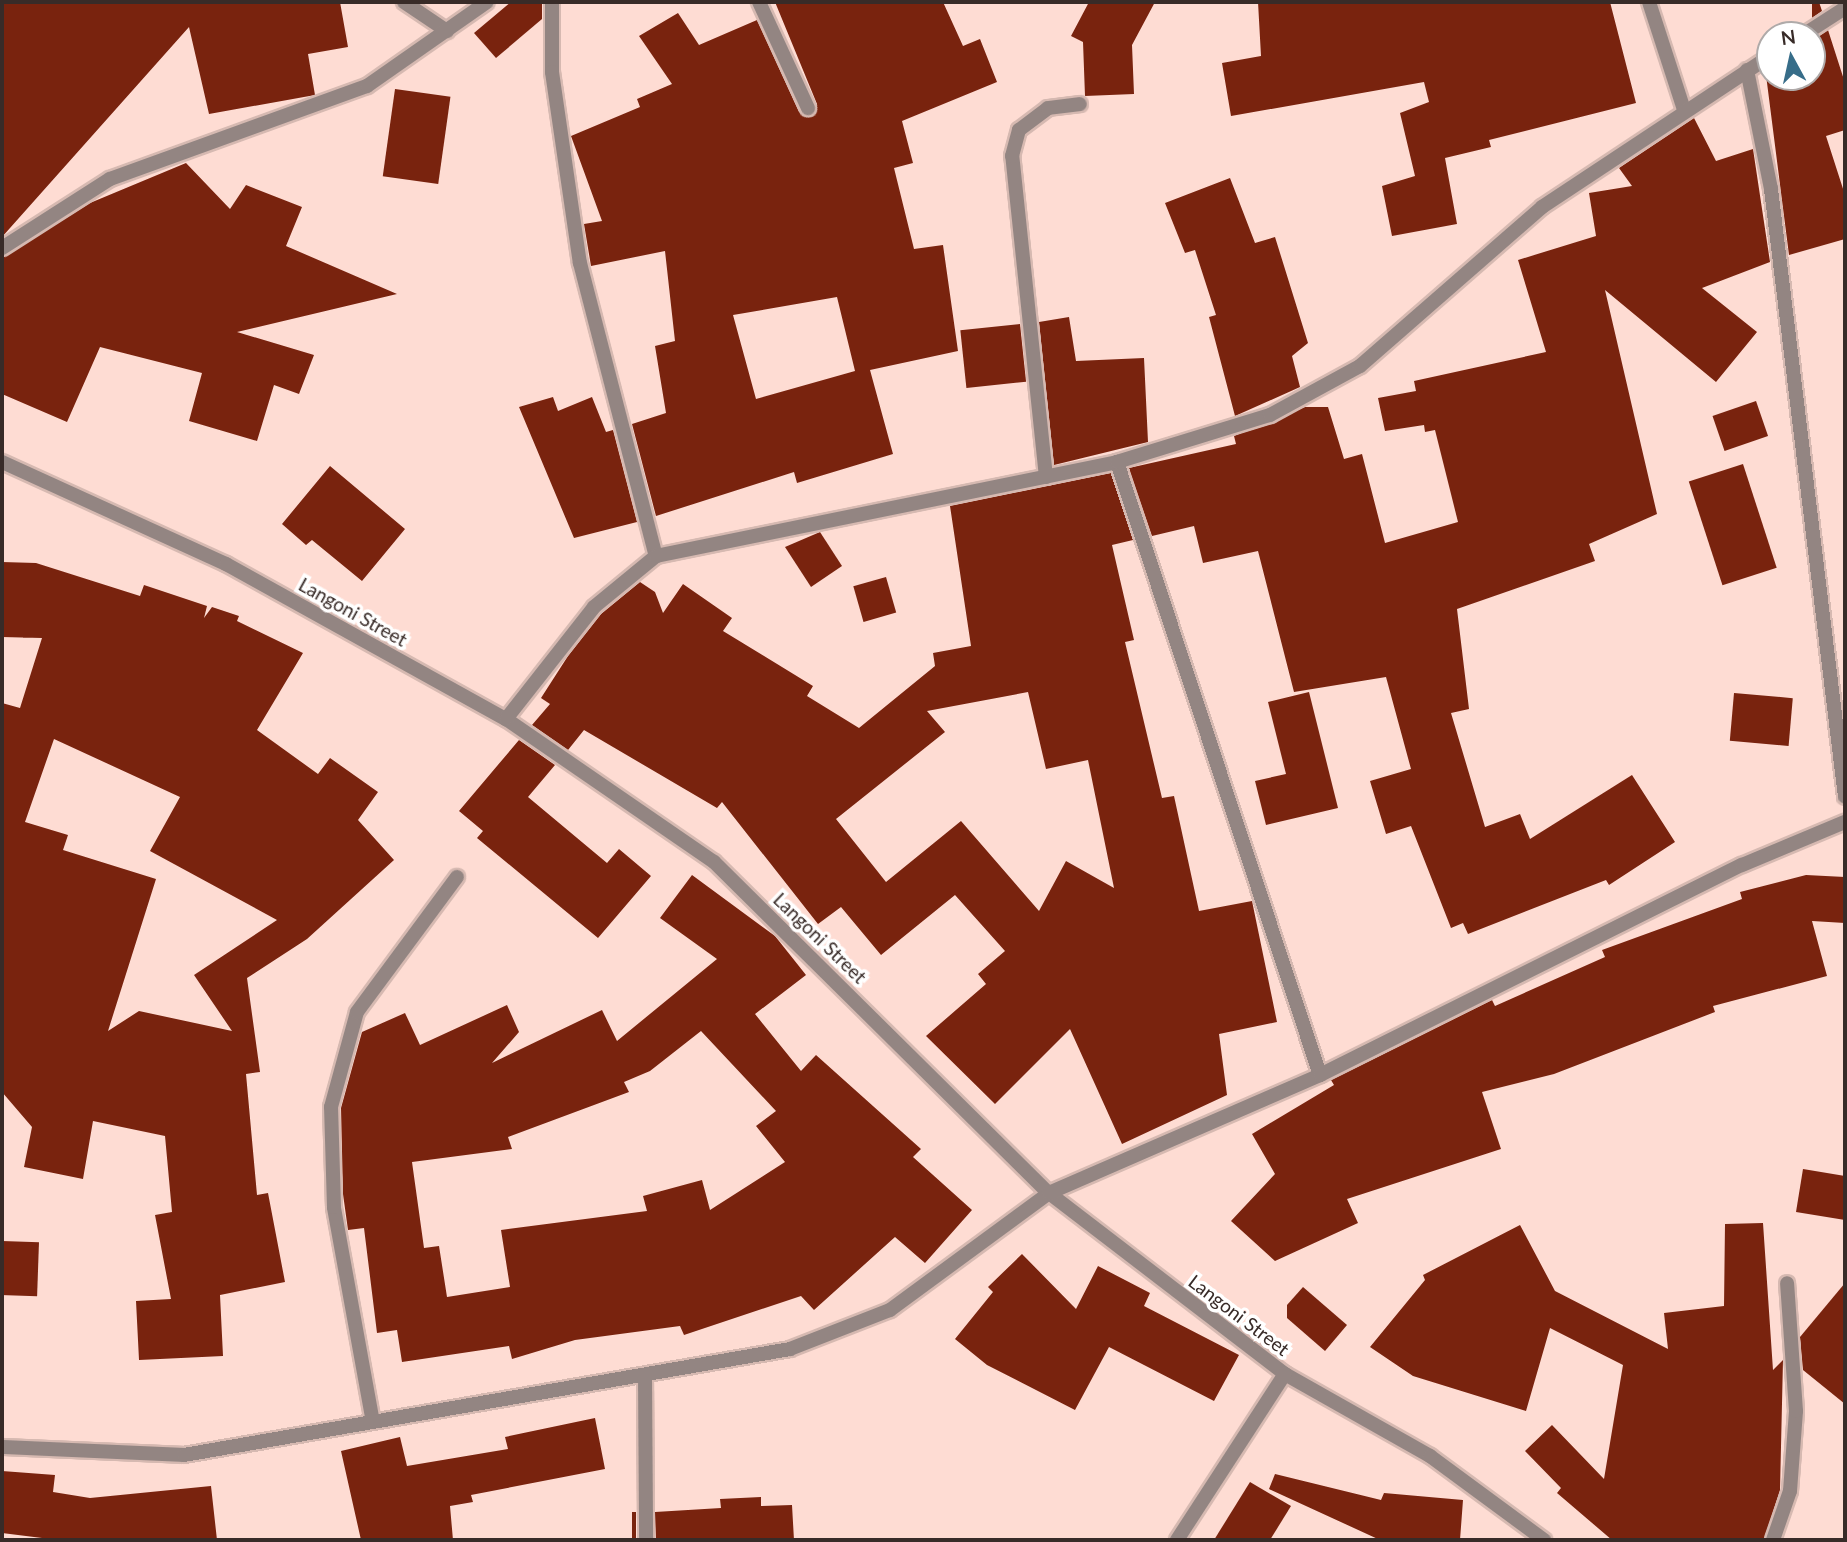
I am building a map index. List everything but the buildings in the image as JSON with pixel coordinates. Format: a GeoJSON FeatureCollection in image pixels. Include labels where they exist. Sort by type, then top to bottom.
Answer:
{"type":"FeatureCollection","features":[{"type":"Feature","properties":{"kind":"street"},"geometry":{"type":"LineString","coordinates":[[404,2],[447,31]]}},
{"type":"Feature","properties":{"kind":"street"},"geometry":{"type":"LineString","coordinates":[[2,248],[110,179],[367,86],[487,2]]}},
{"type":"Feature","properties":{"kind":"street"},"geometry":{"type":"LineString","coordinates":[[552,2],[552,72],[580,263],[656,556]]}},
{"type":"Feature","properties":{"kind":"street"},"geometry":{"type":"LineString","coordinates":[[758,2],[808,108]]}},
{"type":"Feature","properties":{"kind":"street"},"geometry":{"type":"LineString","coordinates":[[1649,2],[1684,110]]}},
{"type":"Feature","properties":{"kind":"street"},"geometry":{"type":"LineString","coordinates":[[1825,21],[1845,8]]}},
{"type":"Feature","properties":{"kind":"street"},"geometry":{"type":"LineString","coordinates":[[506,719],[594,607],[656,556],[1117,462],[1270,415],[1360,366],[1542,207],[1756,65]]}},
{"type":"Feature","properties":{"kind":"street"},"geometry":{"type":"LineString","coordinates":[[1747,70],[1771,188],[1845,797]]}},
{"type":"Feature","properties":{"kind":"street"},"geometry":{"type":"LineString","coordinates":[[1046,477],[1012,156],[1020,130],[1039,115],[1080,104]]}},
{"type":"Feature","properties":{"kind":"street","name":"Langoni Street"},"geometry":{"type":"LineString","coordinates":[[2,462],[226,564],[506,719],[714,862],[1049,1193],[1285,1374],[1430,1456],[1544,1540]]}},
{"type":"Feature","properties":{"kind":"street"},"geometry":{"type":"LineString","coordinates":[[1117,462],[1320,1075]]}},
{"type":"Feature","properties":{"kind":"street"},"geometry":{"type":"LineString","coordinates":[[2,1447],[184,1455],[372,1417],[645,1378],[790,1349],[890,1310],[1049,1193],[1320,1075],[1742,865],[1845,822]]}},
{"type":"Feature","properties":{"kind":"street"},"geometry":{"type":"LineString","coordinates":[[372,1417],[334,1207],[331,1107],[356,1012],[457,877]]}},
{"type":"Feature","properties":{"kind":"street"},"geometry":{"type":"LineString","coordinates":[[1773,1540],[1790,1491],[1796,1411],[1787,1283]]}},
{"type":"Feature","properties":{"kind":"street"},"geometry":{"type":"LineString","coordinates":[[1177,1540],[1285,1374]]}},
{"type":"Feature","properties":{"kind":"street"},"geometry":{"type":"LineString","coordinates":[[645,1378],[646,1540]]}}]}
